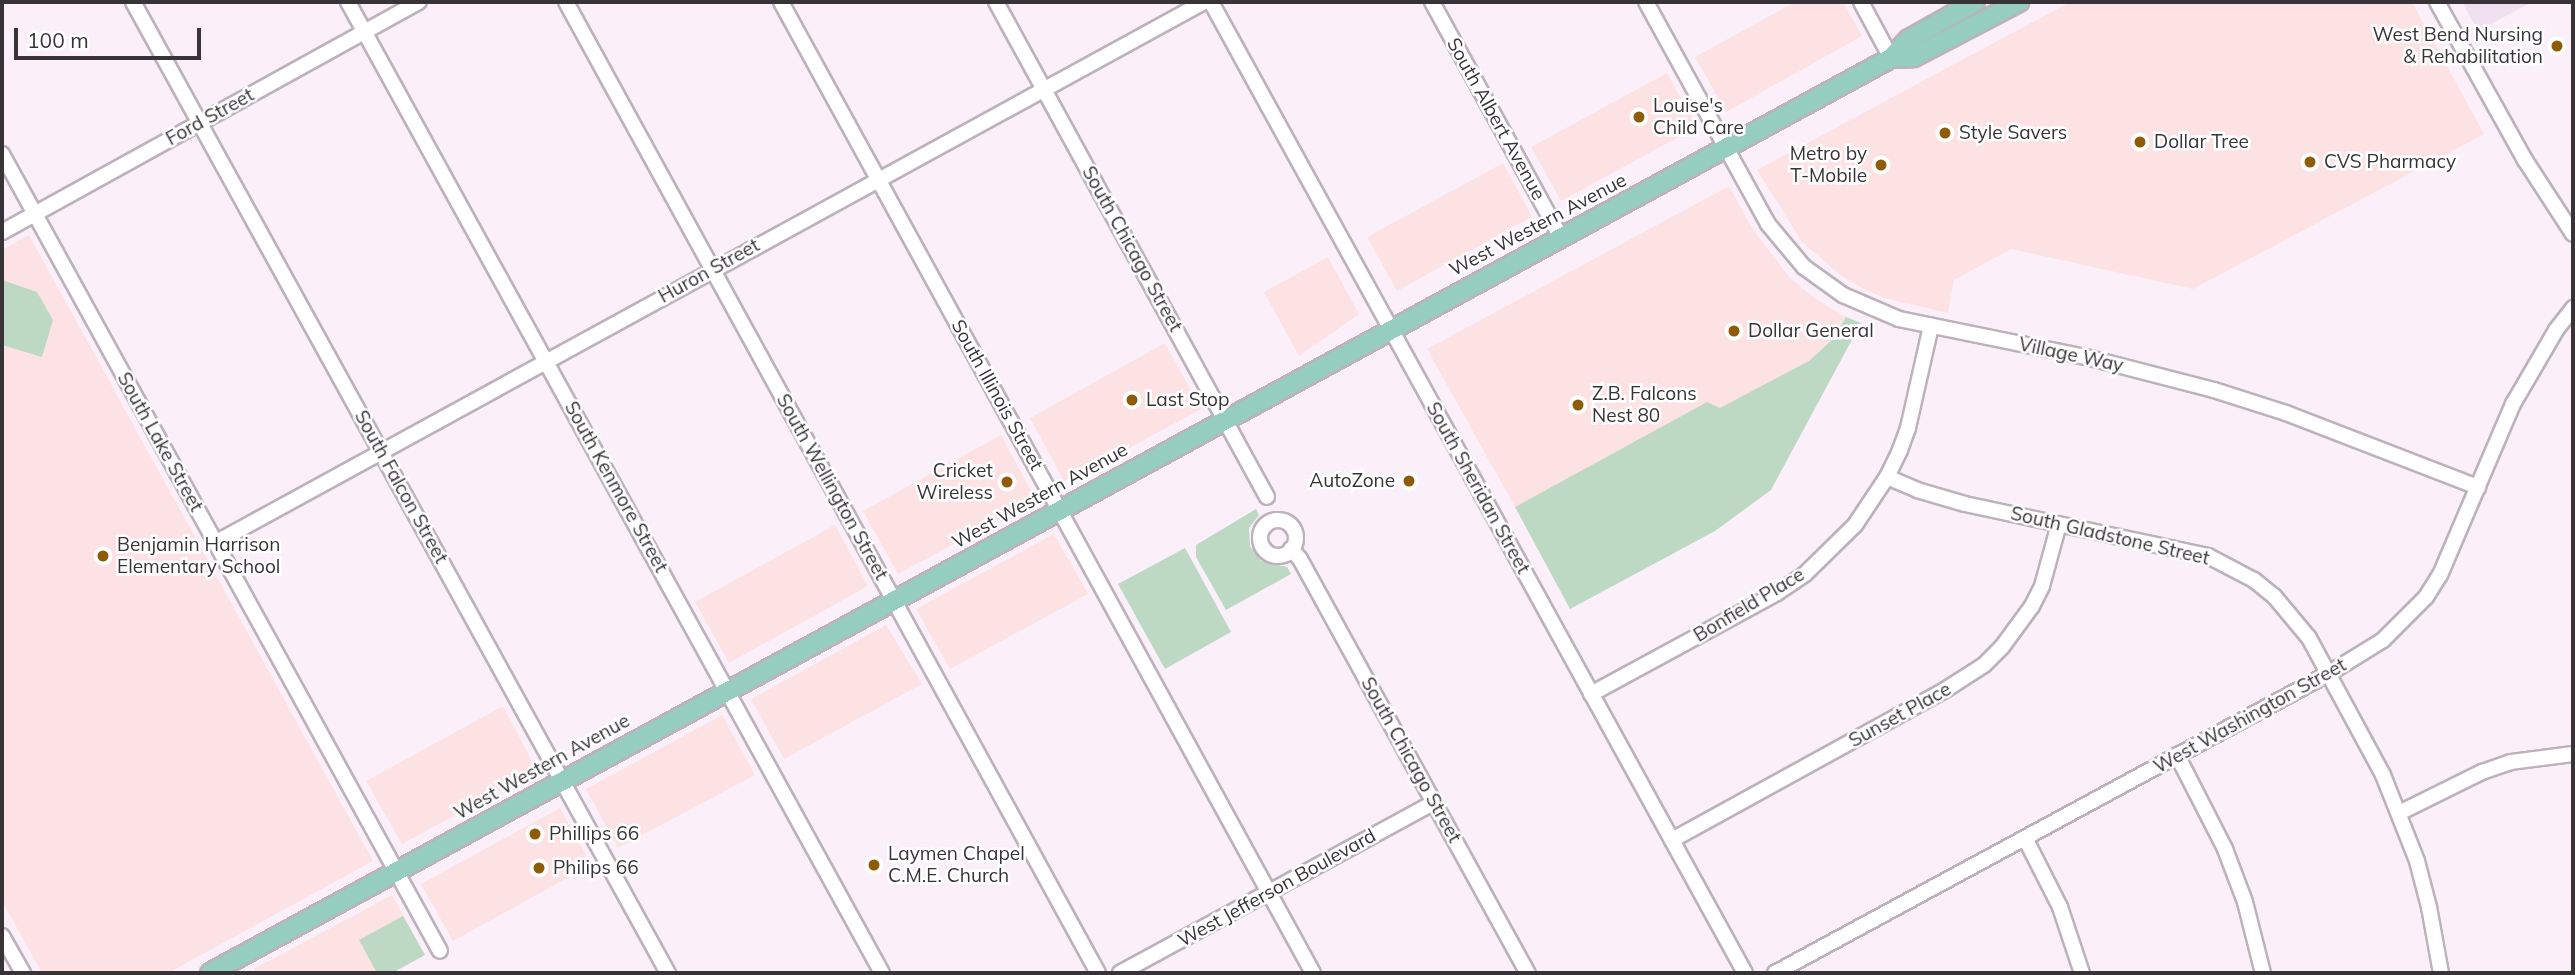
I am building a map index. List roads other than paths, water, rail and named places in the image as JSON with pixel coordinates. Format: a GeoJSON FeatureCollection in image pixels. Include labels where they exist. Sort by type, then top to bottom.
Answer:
{"type":"FeatureCollection","features":[{"type":"Feature","properties":{"kind":"main road","name":"West Western Avenue"},"geometry":{"type":"LineString","coordinates":[[210,973],[234,967],[396,871],[1224,418],[1891,58],[1909,39],[1975,2]]}},
{"type":"Feature","properties":{"kind":"main road","name":"West Western Avenue"},"geometry":{"type":"LineString","coordinates":[[1891,58],[1914,57],[2019,2]]}},
{"type":"Feature","properties":{"kind":"street","name":"South Falcon Street"},"geometry":{"type":"LineString","coordinates":[[133,2],[668,973]]}},
{"type":"Feature","properties":{"kind":"street","name":"South Kenmore Street"},"geometry":{"type":"LineString","coordinates":[[348,2],[882,973]]}},
{"type":"Feature","properties":{"kind":"street","name":"Ford Street"},"geometry":{"type":"LineString","coordinates":[[2,232],[419,2]]}},
{"type":"Feature","properties":{"kind":"street","name":"South Wellington Street"},"geometry":{"type":"LineString","coordinates":[[566,2],[1098,973]]}},
{"type":"Feature","properties":{"kind":"street","name":"South Illinois Street"},"geometry":{"type":"LineString","coordinates":[[781,2],[1313,973]]}},
{"type":"Feature","properties":{"kind":"street","name":"South Chicago Street"},"geometry":{"type":"LineString","coordinates":[[996,2],[1267,497]]}},
{"type":"Feature","properties":{"kind":"street","name":"Huron Street"},"geometry":{"type":"LineString","coordinates":[[215,543],[1204,2]]}},
{"type":"Feature","properties":{"kind":"street","name":"South Sheridan Street"},"geometry":{"type":"LineString","coordinates":[[1211,2],[1745,973]]}},
{"type":"Feature","properties":{"kind":"street","name":"South Albert Avenue"},"geometry":{"type":"LineString","coordinates":[[1432,2],[1560,236]]}},
{"type":"Feature","properties":{"kind":"street","name":"Village Way"},"geometry":{"type":"LineString","coordinates":[[1646,2],[1768,224],[1804,267],[1843,295],[1867,308],[1931,326],[2090,358],[2214,390],[2478,487]]}},
{"type":"Feature","properties":{"kind":"street"},"geometry":{"type":"LineString","coordinates":[[1861,2],[1891,58]]}},
{"type":"Feature","properties":{"kind":"street"},"geometry":{"type":"LineString","coordinates":[[2437,2],[2525,160],[2573,234]]}},
{"type":"Feature","properties":{"kind":"street","name":"South Lake Street"},"geometry":{"type":"LineString","coordinates":[[2,154],[440,951]]}},
{"type":"Feature","properties":{"kind":"street","name":"West Washington Street"},"geometry":{"type":"LineString","coordinates":[[1774,973],[2328,674],[2383,640],[2426,597],[2453,551],[2525,381],[2573,308]]}},
{"type":"Feature","properties":{"kind":"street","name":"Bonfield Place"},"geometry":{"type":"LineString","coordinates":[[1591,694],[1745,611],[1805,573],[1855,525],[1887,477],[1908,428],[1931,326]]}},
{"type":"Feature","properties":{"kind":"street","name":"South Gladstone Street"},"geometry":{"type":"LineString","coordinates":[[1887,477],[1937,497],[2178,548],[2231,566],[2255,580],[2291,612],[2309,638],[2371,750],[2399,813],[2429,907],[2441,973]]}},
{"type":"Feature","properties":{"kind":"street","name":"Sunset Place"},"geometry":{"type":"LineString","coordinates":[[1672,840],[1945,690],[1984,665],[2002,647],[2032,606],[2042,586],[2059,524]]}},
{"type":"Feature","properties":{"kind":"street","name":"South Chicago Street"},"geometry":{"type":"LineString","coordinates":[[1291,550],[1300,559],[1528,973]]}},
{"type":"Feature","properties":{"kind":"street"},"geometry":{"type":"LineString","coordinates":[[2399,813],[2482,772],[2511,762],[2573,754]]}},
{"type":"Feature","properties":{"kind":"street"},"geometry":{"type":"LineString","coordinates":[[2177,755],[2225,849],[2245,902],[2263,973]]}},
{"type":"Feature","properties":{"kind":"street","name":"West Jefferson Boulevard"},"geometry":{"type":"LineString","coordinates":[[1120,973],[1434,802]]}},
{"type":"Feature","properties":{"kind":"street"},"geometry":{"type":"LineString","coordinates":[[2025,838],[2060,907],[2082,973]]}},
{"type":"Feature","properties":{"kind":"street"},"geometry":{"type":"LineString","coordinates":[[2,936],[23,973]]}},
{"type":"Feature","properties":{"kind":"place","name":"West Bend Nursing & Rehabilitation"},"geometry":{"type":"Point","coordinates":[2557,46]}},
{"type":"Feature","properties":{"kind":"place","name":"Louise's Child Care"},"geometry":{"type":"Point","coordinates":[1639,117]}},
{"type":"Feature","properties":{"kind":"place","name":"Style Savers"},"geometry":{"type":"Point","coordinates":[1945,133]}},
{"type":"Feature","properties":{"kind":"place","name":"Dollar Tree"},"geometry":{"type":"Point","coordinates":[2140,142]}},
{"type":"Feature","properties":{"kind":"place","name":"CVS Pharmacy"},"geometry":{"type":"Point","coordinates":[2310,162]}},
{"type":"Feature","properties":{"kind":"place","name":"Metro by T-Mobile"},"geometry":{"type":"Point","coordinates":[1881,165]}},
{"type":"Feature","properties":{"kind":"place","name":"Dollar General"},"geometry":{"type":"Point","coordinates":[1734,331]}},
{"type":"Feature","properties":{"kind":"place","name":"Last Stop"},"geometry":{"type":"Point","coordinates":[1132,400]}},
{"type":"Feature","properties":{"kind":"place","name":"Z.B. Falcons Nest 80"},"geometry":{"type":"Point","coordinates":[1578,405]}},
{"type":"Feature","properties":{"kind":"place","name":"AutoZone"},"geometry":{"type":"Point","coordinates":[1409,481]}},
{"type":"Feature","properties":{"kind":"place","name":"Cricket Wireless"},"geometry":{"type":"Point","coordinates":[1007,482]}},
{"type":"Feature","properties":{"kind":"place","name":"Benjamin Harrison Elementary School"},"geometry":{"type":"Point","coordinates":[103,556]}},
{"type":"Feature","properties":{"kind":"place","name":"Phillips 66"},"geometry":{"type":"Point","coordinates":[535,834]}},
{"type":"Feature","properties":{"kind":"place","name":"Laymen Chapel C.M.E. Church"},"geometry":{"type":"Point","coordinates":[874,865]}},
{"type":"Feature","properties":{"kind":"place","name":"Philips 66"},"geometry":{"type":"Point","coordinates":[539,868]}}]}
